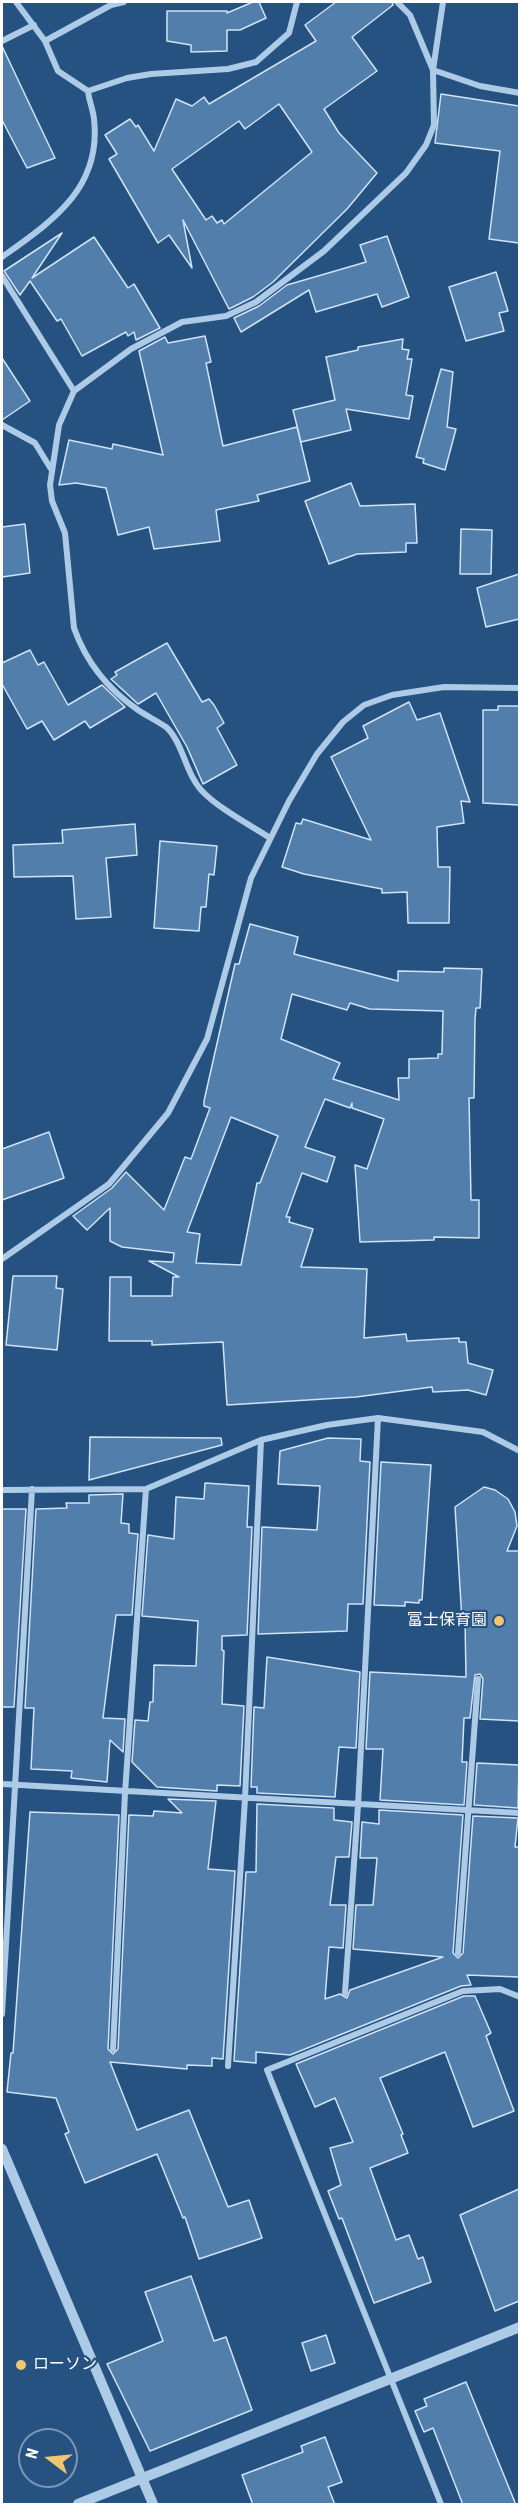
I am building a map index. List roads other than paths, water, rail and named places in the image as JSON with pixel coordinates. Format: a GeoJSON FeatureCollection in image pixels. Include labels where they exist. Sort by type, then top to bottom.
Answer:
{"type":"FeatureCollection","features":[{"type":"Feature","properties":{"kind":"street"},"geometry":{"type":"LineString","coordinates":[[2,257],[54,220],[81,183],[90,161],[93,139],[94,118],[88,92],[58,71],[45,41],[16,2]]}},
{"type":"Feature","properties":{"kind":"street"},"geometry":{"type":"LineString","coordinates":[[45,41],[111,5],[124,2]]}},
{"type":"Feature","properties":{"kind":"street"},"geometry":{"type":"LineString","coordinates":[[88,92],[127,78],[151,74],[228,69],[256,62],[289,33],[297,2]]}},
{"type":"Feature","properties":{"kind":"street"},"geometry":{"type":"LineString","coordinates":[[397,2],[410,15],[433,70],[480,86],[519,93]]}},
{"type":"Feature","properties":{"kind":"street"},"geometry":{"type":"LineString","coordinates":[[270,838],[202,792],[185,767],[182,755],[167,729],[138,711],[113,690],[89,659],[74,628],[65,533],[52,501],[51,470],[59,425],[74,391],[131,349],[182,322],[226,316],[248,307],[324,251],[399,179],[426,145],[434,125],[433,70],[442,2]]}},
{"type":"Feature","properties":{"kind":"street"},"geometry":{"type":"LineString","coordinates":[[2,41],[34,25]]}},
{"type":"Feature","properties":{"kind":"street"},"geometry":{"type":"LineString","coordinates":[[2,276],[74,391]]}},
{"type":"Feature","properties":{"kind":"street"},"geometry":{"type":"LineString","coordinates":[[2,425],[35,443],[51,470]]}},
{"type":"Feature","properties":{"kind":"street"},"geometry":{"type":"LineString","coordinates":[[2,1259],[110,1184],[168,1113],[207,1038],[251,878],[270,838],[317,753],[344,722],[364,705],[392,695],[444,687],[519,688]]}},
{"type":"Feature","properties":{"kind":"street"},"geometry":{"type":"LineString","coordinates":[[345,1993],[358,1805],[378,1418]]}},
{"type":"Feature","properties":{"kind":"street"},"geometry":{"type":"LineString","coordinates":[[2,1490],[146,1489],[261,1440],[327,1425],[378,1418],[483,1432],[519,1451]]}},
{"type":"Feature","properties":{"kind":"street"},"geometry":{"type":"LineString","coordinates":[[228,2066],[244,1799],[261,1440]]}},
{"type":"Feature","properties":{"kind":"street"},"geometry":{"type":"LineString","coordinates":[[2,2014],[32,1489]]}},
{"type":"Feature","properties":{"kind":"street"},"geometry":{"type":"LineString","coordinates":[[113,2049],[125,1793],[146,1489]]}},
{"type":"Feature","properties":{"kind":"street"},"geometry":{"type":"LineString","coordinates":[[458,1953],[478,1679]]}},
{"type":"Feature","properties":{"kind":"street"},"geometry":{"type":"LineString","coordinates":[[2,1784],[125,1793],[519,1813]]}},
{"type":"Feature","properties":{"kind":"street"},"geometry":{"type":"LineString","coordinates":[[441,2505],[267,2070],[463,1990],[500,1989],[519,1997]]}},
{"type":"Feature","properties":{"kind":"street"},"geometry":{"type":"LineString","coordinates":[[2,2149],[153,2505]]}},
{"type":"Feature","properties":{"kind":"street"},"geometry":{"type":"LineString","coordinates":[[78,2505],[519,2327]]}},
{"type":"Feature","properties":{"kind":"place","name":"富士保育園"},"geometry":{"type":"Point","coordinates":[499,1621]}},
{"type":"Feature","properties":{"kind":"place","name":"ローソン"},"geometry":{"type":"Point","coordinates":[21,2365]}}]}
